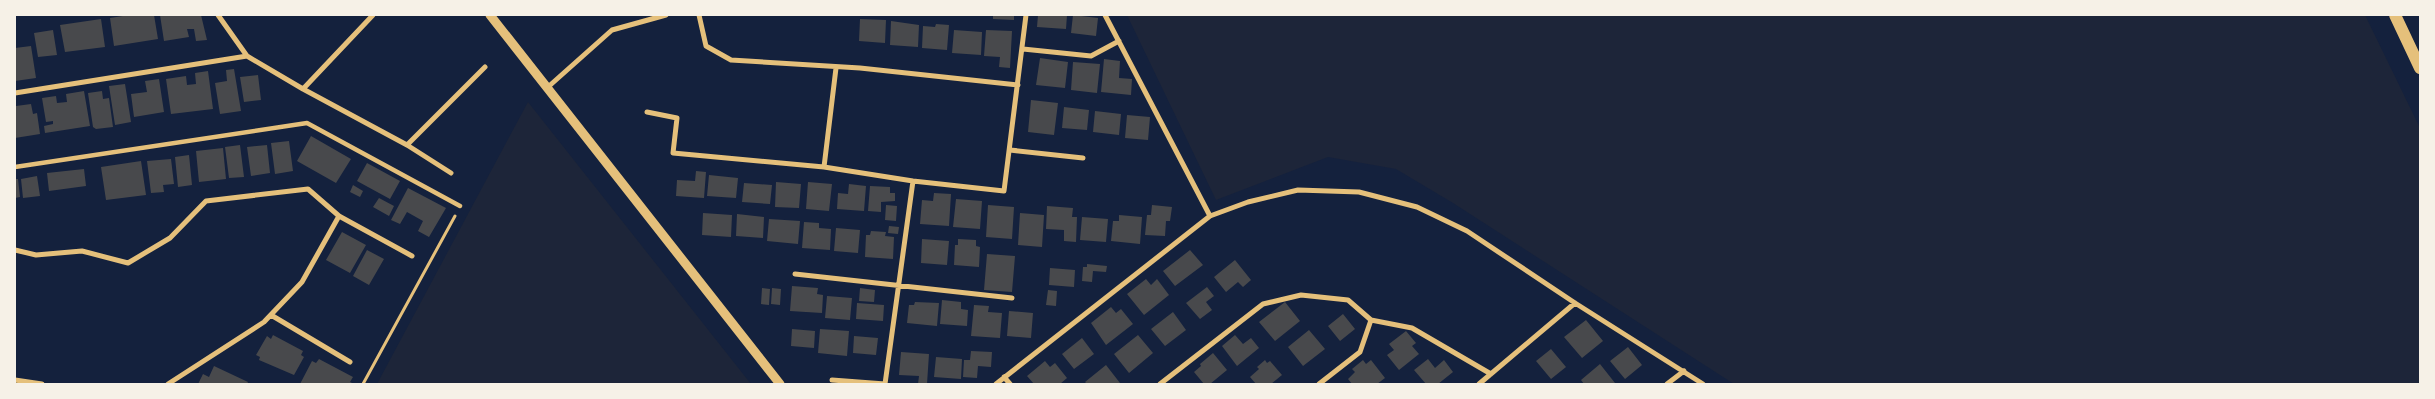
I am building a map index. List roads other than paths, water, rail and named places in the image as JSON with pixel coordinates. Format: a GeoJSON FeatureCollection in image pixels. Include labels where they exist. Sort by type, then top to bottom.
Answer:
{"type":"FeatureCollection","features":[{"type":"Feature","properties":{"kind":"main road"},"geometry":{"type":"LineString","coordinates":[[2396,15],[2420,68]]}},
{"type":"Feature","properties":{"kind":"street"},"geometry":{"type":"LineString","coordinates":[[218,15],[247,56],[303,90],[407,145],[452,173]]}},
{"type":"Feature","properties":{"kind":"street"},"geometry":{"type":"LineString","coordinates":[[490,15],[780,384]]}},
{"type":"Feature","properties":{"kind":"street"},"geometry":{"type":"LineString","coordinates":[[548,87],[612,30],[666,15]]}},
{"type":"Feature","properties":{"kind":"street"},"geometry":{"type":"LineString","coordinates":[[699,15],[706,46],[731,60],[860,68],[1018,86]]}},
{"type":"Feature","properties":{"kind":"street"},"geometry":{"type":"LineString","coordinates":[[647,112],[678,118],[672,153],[824,167],[913,181],[1004,190],[1026,15]]}},
{"type":"Feature","properties":{"kind":"street"},"geometry":{"type":"LineString","coordinates":[[1105,15],[1210,216]]}},
{"type":"Feature","properties":{"kind":"street"},"geometry":{"type":"LineString","coordinates":[[303,90],[371,16]]}},
{"type":"Feature","properties":{"kind":"street"},"geometry":{"type":"LineString","coordinates":[[1023,49],[1091,56],[1119,41]]}},
{"type":"Feature","properties":{"kind":"street"},"geometry":{"type":"LineString","coordinates":[[15,93],[247,56]]}},
{"type":"Feature","properties":{"kind":"street"},"geometry":{"type":"LineString","coordinates":[[407,145],[485,67]]}},
{"type":"Feature","properties":{"kind":"street"},"geometry":{"type":"LineString","coordinates":[[824,167],[836,68]]}},
{"type":"Feature","properties":{"kind":"street"},"geometry":{"type":"LineString","coordinates":[[15,167],[306,123],[460,206]]}},
{"type":"Feature","properties":{"kind":"street"},"geometry":{"type":"LineString","coordinates":[[1010,150],[1083,158]]}},
{"type":"Feature","properties":{"kind":"street"},"geometry":{"type":"LineString","coordinates":[[832,380],[885,384],[913,181]]}},
{"type":"Feature","properties":{"kind":"street"},"geometry":{"type":"LineString","coordinates":[[15,250],[36,255],[82,251],[128,263],[170,238],[206,201],[308,189],[340,216],[412,256]]}},
{"type":"Feature","properties":{"kind":"street"},"geometry":{"type":"LineString","coordinates":[[996,384],[1210,216],[1248,202],[1298,190],[1359,192],[1416,207],[1467,231],[1575,303],[1703,384]]}},
{"type":"Feature","properties":{"kind":"street"},"geometry":{"type":"LineString","coordinates":[[168,384],[264,322],[302,282],[340,216]]}},
{"type":"Feature","properties":{"kind":"street"},"geometry":{"type":"LineString","coordinates":[[795,274],[1012,298]]}},
{"type":"Feature","properties":{"kind":"street"},"geometry":{"type":"LineString","coordinates":[[1160,384],[1263,304],[1301,295],[1348,300],[1371,320],[1412,328],[1491,374]]}},
{"type":"Feature","properties":{"kind":"street"},"geometry":{"type":"LineString","coordinates":[[1479,384],[1575,303]]}},
{"type":"Feature","properties":{"kind":"street"},"geometry":{"type":"LineString","coordinates":[[271,315],[350,362]]}},
{"type":"Feature","properties":{"kind":"street"},"geometry":{"type":"LineString","coordinates":[[1319,384],[1360,352],[1371,320]]}},
{"type":"Feature","properties":{"kind":"street"},"geometry":{"type":"LineString","coordinates":[[1667,384],[1684,371]]}},
{"type":"Feature","properties":{"kind":"street"},"geometry":{"type":"LineString","coordinates":[[1004,377],[1010,384]]}},
{"type":"Feature","properties":{"kind":"street"},"geometry":{"type":"LineString","coordinates":[[15,380],[42,384]]}}]}
